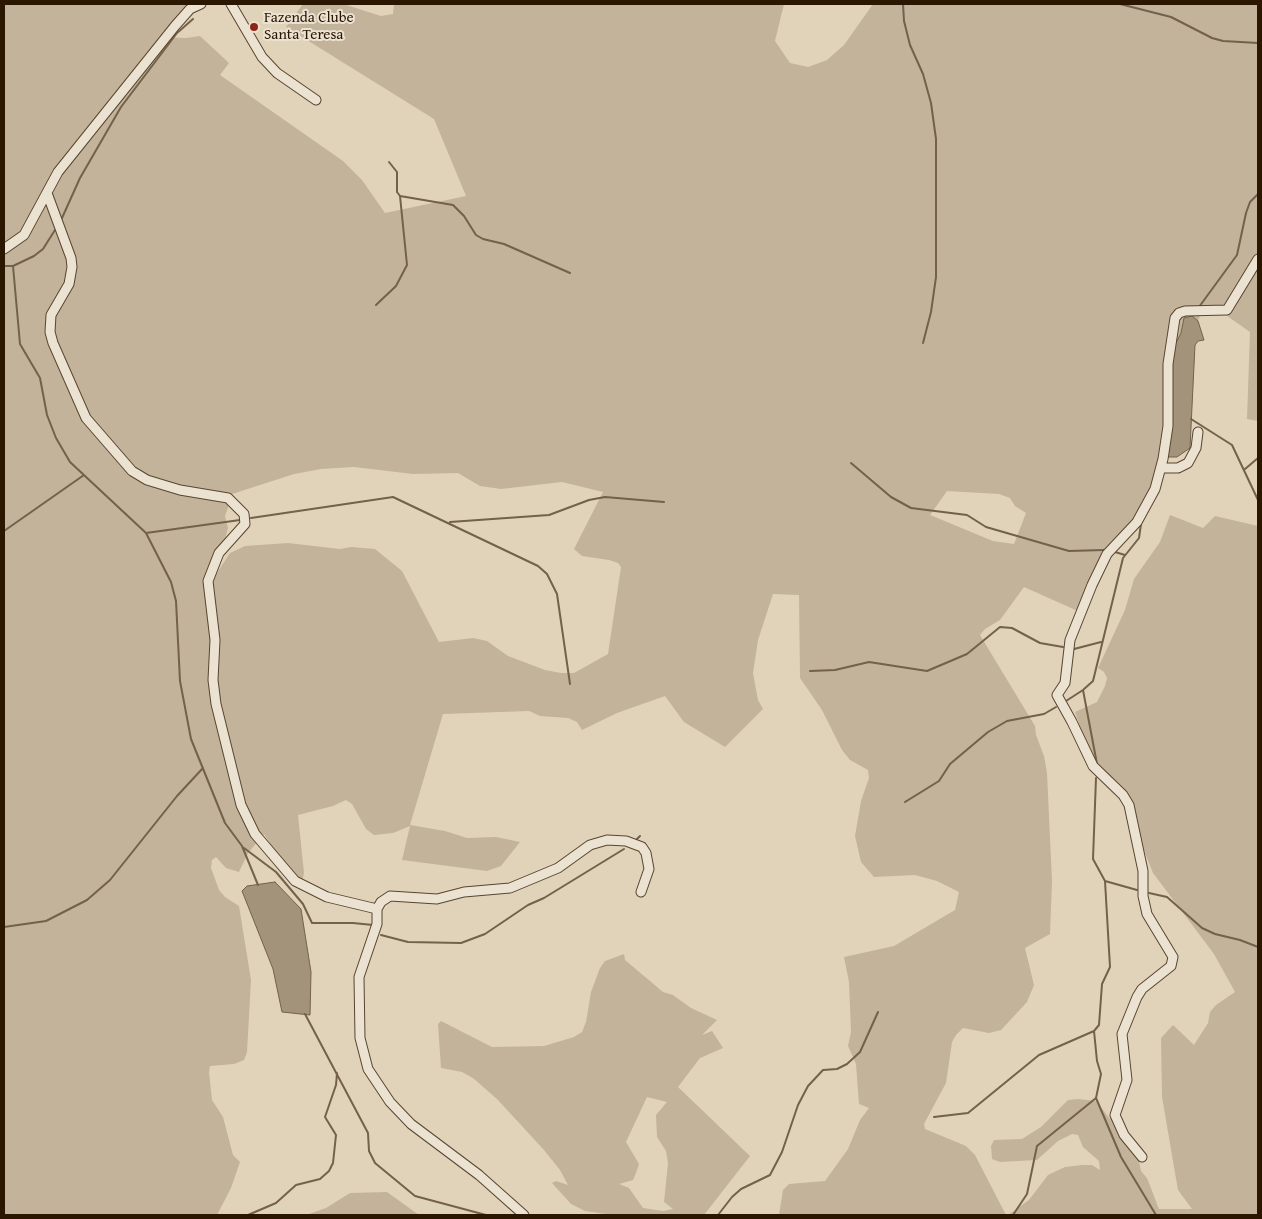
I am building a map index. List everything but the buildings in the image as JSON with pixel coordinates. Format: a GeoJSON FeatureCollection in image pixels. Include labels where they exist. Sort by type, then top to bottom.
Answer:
{"type":"FeatureCollection","features":[{"type":"Feature","properties":{"kind":"street"},"geometry":{"type":"LineString","coordinates":[[4,249],[24,234],[58,172],[175,26],[190,9],[201,4]]}},
{"type":"Feature","properties":{"kind":"street"},"geometry":{"type":"LineString","coordinates":[[231,4],[262,57],[276,73],[316,100]]}},
{"type":"Feature","properties":{"kind":"street"},"geometry":{"type":"LineString","coordinates":[[47,193],[71,258],[72,268],[68,284],[51,315],[50,332],[86,418],[132,471],[147,480],[180,490],[228,498],[244,514],[245,524],[219,552],[208,581],[215,640],[213,680],[216,704],[241,805],[255,834],[295,881],[328,897],[377,909]]}},
{"type":"Feature","properties":{"kind":"street"},"geometry":{"type":"LineString","coordinates":[[1142,1157],[1124,1135],[1115,1115],[1127,1080],[1122,1034],[1142,989],[1171,966],[1173,957],[1147,914],[1143,896],[1143,871],[1129,805],[1123,795],[1093,766],[1082,740],[1057,695],[1065,684],[1070,640],[1092,585],[1107,554],[1140,517],[1155,489],[1161,468],[1168,426],[1168,354],[1175,318],[1179,313],[1185,311],[1214,312],[1227,310],[1258,260]]}},
{"type":"Feature","properties":{"kind":"street"},"geometry":{"type":"LineString","coordinates":[[1161,468],[1178,468],[1188,463],[1196,448],[1198,432]]}},
{"type":"Feature","properties":{"kind":"street"},"geometry":{"type":"LineString","coordinates":[[524,1215],[479,1175],[411,1124],[390,1102],[368,1069],[360,1038],[359,977],[377,924],[377,909],[381,902],[390,896],[437,899],[464,892],[510,888],[544,875],[558,868],[590,845],[607,840],[626,841],[642,847],[646,853],[650,869],[640,892]]}},
{"type":"Feature","properties":{"kind":"shaded area"},"geometry":{"type":"Polygon","coordinates":[[[4,4],[187,4],[161,37],[186,38],[200,36],[229,63],[220,75],[343,161],[362,180],[385,213],[466,196],[434,119],[286,27],[303,4],[343,4],[381,16],[393,14],[394,4],[784,4],[775,41],[790,63],[808,67],[827,60],[844,45],[873,4],[1258,4],[1258,421],[1247,419],[1250,332],[1223,313],[1201,313],[1198,321],[1192,316],[1184,318],[1181,333],[1169,357],[1165,451],[1145,505],[1117,544],[1080,612],[1024,587],[1000,620],[985,629],[980,635],[1035,726],[1036,735],[1044,756],[1047,773],[1052,881],[1050,934],[1025,948],[1034,985],[1027,1002],[1001,1030],[989,1033],[963,1028],[956,1035],[952,1042],[946,1083],[924,1124],[925,1129],[966,1146],[975,1155],[1006,1215],[779,1215],[783,1190],[789,1184],[825,1181],[848,1149],[860,1120],[869,1108],[859,1104],[856,1064],[848,1046],[851,1032],[849,982],[844,957],[894,946],[955,910],[959,892],[937,881],[915,875],[874,877],[861,862],[855,836],[861,801],[869,778],[868,770],[850,760],[842,750],[822,710],[800,678],[799,595],[773,594],[758,640],[753,673],[758,700],[763,709],[725,747],[684,722],[665,696],[617,713],[582,730],[577,722],[568,718],[540,716],[529,711],[443,714],[410,825],[445,831],[467,838],[496,837],[520,842],[501,866],[487,871],[402,860],[410,826],[393,833],[374,835],[366,829],[352,804],[346,800],[333,806],[298,815],[304,873],[301,886],[288,871],[264,834],[248,853],[239,872],[226,868],[216,857],[212,860],[211,868],[219,890],[225,897],[239,906],[251,980],[247,1052],[244,1060],[234,1064],[210,1066],[209,1072],[212,1100],[223,1117],[233,1155],[240,1162],[231,1188],[217,1215],[4,1215],[4,4]],[[354,467],[321,469],[294,474],[226,496],[229,505],[225,516],[228,528],[225,539],[219,548],[209,585],[230,553],[245,546],[288,543],[340,549],[351,547],[375,549],[402,571],[439,642],[473,638],[487,641],[508,656],[545,670],[561,673],[574,673],[608,654],[621,567],[618,563],[609,560],[582,556],[574,549],[603,492],[562,482],[501,489],[480,486],[458,473],[413,474],[354,467]],[[947,491],[930,515],[993,541],[1014,544],[1026,513],[1015,506],[1010,498],[999,494],[947,491]]]}},
{"type":"Feature","properties":{"kind":"shaded area"},"geometry":{"type":"Polygon","coordinates":[[[1192,316],[1198,321],[1204,340],[1198,341],[1195,345],[1190,448],[1177,457],[1166,457],[1169,357],[1181,333],[1184,318],[1192,316]]]}},
{"type":"Feature","properties":{"kind":"shaded area"},"geometry":{"type":"Polygon","coordinates":[[[1170,515],[1203,528],[1215,516],[1258,526],[1258,1215],[1008,1215],[1029,1200],[1048,1175],[1065,1167],[1082,1165],[1092,1165],[1100,1170],[1099,1161],[1083,1147],[1078,1135],[1072,1134],[1058,1141],[1037,1160],[1000,1162],[992,1159],[991,1146],[994,1140],[1022,1139],[1041,1127],[1068,1100],[1078,1099],[1096,1101],[1110,1119],[1119,1115],[1138,1156],[1141,1171],[1147,1178],[1159,1209],[1192,1209],[1178,1190],[1162,1097],[1161,1038],[1173,1025],[1194,1045],[1208,1023],[1210,1012],[1216,1005],[1235,992],[1214,954],[1153,873],[1137,833],[1132,808],[1091,759],[1075,712],[1097,702],[1105,686],[1107,678],[1104,672],[1098,668],[1125,610],[1134,579],[1160,542],[1170,515]]]}},
{"type":"Feature","properties":{"kind":"shaded area"},"geometry":{"type":"Polygon","coordinates":[[[275,882],[301,909],[311,972],[310,1015],[282,1012],[273,969],[242,891],[247,886],[275,882]]]}},
{"type":"Feature","properties":{"kind":"shaded area"},"geometry":{"type":"Polygon","coordinates":[[[624,954],[625,960],[663,992],[673,995],[691,1008],[717,1020],[702,1035],[712,1031],[723,1048],[700,1058],[678,1087],[750,1156],[704,1215],[613,1215],[585,1211],[571,1204],[552,1183],[556,1181],[568,1185],[560,1170],[497,1099],[473,1078],[462,1072],[441,1068],[438,1024],[441,1021],[492,1047],[544,1046],[574,1037],[582,1032],[586,1022],[591,992],[600,968],[605,961],[624,954]],[[647,1097],[626,1142],[639,1164],[633,1180],[619,1184],[629,1188],[643,1208],[663,1211],[673,1209],[664,1202],[668,1163],[666,1151],[657,1137],[656,1115],[667,1102],[647,1097]]]}},
{"type":"Feature","properties":{"kind":"shaded area"},"geometry":{"type":"Polygon","coordinates":[[[387,1192],[419,1215],[306,1215],[326,1208],[350,1193],[387,1192]]]}},
{"type":"Feature","properties":{"kind":"waterway"},"geometry":{"type":"LineString","coordinates":[[903,4],[904,21],[910,45],[923,74],[931,103],[936,139],[936,277],[931,312],[923,343]]}},
{"type":"Feature","properties":{"kind":"waterway"},"geometry":{"type":"LineString","coordinates":[[1120,4],[1171,17],[1212,38],[1223,41],[1258,43]]}},
{"type":"Feature","properties":{"kind":"waterway"},"geometry":{"type":"LineString","coordinates":[[62,218],[80,178],[121,107],[177,33],[193,19]]}},
{"type":"Feature","properties":{"kind":"waterway"},"geometry":{"type":"LineString","coordinates":[[376,305],[396,286],[407,265],[400,196],[397,192],[397,172],[389,162]]}},
{"type":"Feature","properties":{"kind":"waterway"},"geometry":{"type":"LineString","coordinates":[[1199,307],[1237,255],[1246,213],[1250,202],[1258,194]]}},
{"type":"Feature","properties":{"kind":"waterway"},"geometry":{"type":"LineString","coordinates":[[400,196],[453,205],[464,216],[476,235],[483,239],[504,244],[570,273]]}},
{"type":"Feature","properties":{"kind":"waterway"},"geometry":{"type":"LineString","coordinates":[[4,266],[13,266],[34,256],[43,249],[55,230]]}},
{"type":"Feature","properties":{"kind":"waterway"},"geometry":{"type":"LineString","coordinates":[[13,266],[20,344],[40,378],[47,415],[56,438],[70,462],[146,533],[171,582],[176,601],[180,681],[191,739],[225,823],[242,846],[258,885]]}},
{"type":"Feature","properties":{"kind":"waterway"},"geometry":{"type":"LineString","coordinates":[[1191,419],[1232,445],[1258,500]]}},
{"type":"Feature","properties":{"kind":"waterway"},"geometry":{"type":"LineString","coordinates":[[1245,469],[1258,458]]}},
{"type":"Feature","properties":{"kind":"waterway"},"geometry":{"type":"LineString","coordinates":[[851,463],[891,497],[911,508],[967,515],[986,527],[1069,551],[1104,550]]}},
{"type":"Feature","properties":{"kind":"waterway"},"geometry":{"type":"LineString","coordinates":[[4,531],[84,475]]}},
{"type":"Feature","properties":{"kind":"waterway"},"geometry":{"type":"LineString","coordinates":[[251,518],[393,497],[538,566],[547,574],[557,594],[570,684]]}},
{"type":"Feature","properties":{"kind":"waterway"},"geometry":{"type":"LineString","coordinates":[[450,522],[549,515],[589,500],[605,497],[664,502]]}},
{"type":"Feature","properties":{"kind":"waterway"},"geometry":{"type":"LineString","coordinates":[[146,533],[240,520]]}},
{"type":"Feature","properties":{"kind":"waterway"},"geometry":{"type":"LineString","coordinates":[[1066,701],[1093,681],[1123,558],[1139,538],[1141,524]]}},
{"type":"Feature","properties":{"kind":"waterway"},"geometry":{"type":"LineString","coordinates":[[1115,552],[1125,555]]}},
{"type":"Feature","properties":{"kind":"waterway"},"geometry":{"type":"LineString","coordinates":[[810,671],[835,670],[869,662],[927,671],[967,654],[1000,627],[1012,628],[1040,643],[1063,647]]}},
{"type":"Feature","properties":{"kind":"waterway"},"geometry":{"type":"LineString","coordinates":[[1074,649],[1101,642]]}},
{"type":"Feature","properties":{"kind":"waterway"},"geometry":{"type":"LineString","coordinates":[[1083,690],[1097,764]]}},
{"type":"Feature","properties":{"kind":"waterway"},"geometry":{"type":"LineString","coordinates":[[905,802],[939,781],[950,764],[988,732],[1007,721],[1044,714],[1056,707]]}},
{"type":"Feature","properties":{"kind":"waterway"},"geometry":{"type":"LineString","coordinates":[[4,927],[46,921],[87,900],[110,880],[177,796],[203,768]]}},
{"type":"Feature","properties":{"kind":"waterway"},"geometry":{"type":"LineString","coordinates":[[934,1117],[968,1113],[1039,1055],[1094,1031],[1099,1025],[1102,984],[1110,967],[1105,881],[1093,859],[1096,778]]}},
{"type":"Feature","properties":{"kind":"waterway"},"geometry":{"type":"LineString","coordinates":[[635,841],[640,836]]}},
{"type":"Feature","properties":{"kind":"waterway"},"geometry":{"type":"LineString","coordinates":[[244,848],[276,872],[303,904],[312,923],[373,925]]}},
{"type":"Feature","properties":{"kind":"waterway"},"geometry":{"type":"LineString","coordinates":[[381,935],[408,942],[461,943],[485,934],[528,905],[544,898],[624,849]]}},
{"type":"Feature","properties":{"kind":"waterway"},"geometry":{"type":"LineString","coordinates":[[1105,881],[1137,890]]}},
{"type":"Feature","properties":{"kind":"waterway"},"geometry":{"type":"LineString","coordinates":[[1149,893],[1167,897],[1202,928],[1215,934],[1258,947]]}},
{"type":"Feature","properties":{"kind":"waterway"},"geometry":{"type":"LineString","coordinates":[[718,1215],[741,1189],[770,1175],[782,1152],[798,1105],[808,1086],[823,1070],[837,1069],[847,1064],[860,1052],[878,1012]]}},
{"type":"Feature","properties":{"kind":"waterway"},"geometry":{"type":"LineString","coordinates":[[305,1014],[368,1133],[369,1151],[375,1163],[415,1196],[486,1215]]}},
{"type":"Feature","properties":{"kind":"waterway"},"geometry":{"type":"LineString","coordinates":[[1094,1031],[1097,1061],[1101,1074],[1096,1098],[1121,1157],[1156,1215]]}},
{"type":"Feature","properties":{"kind":"waterway"},"geometry":{"type":"LineString","coordinates":[[248,1215],[276,1203],[296,1185],[320,1179],[329,1171],[333,1163],[336,1135],[325,1117],[336,1085],[337,1073]]}},
{"type":"Feature","properties":{"kind":"waterway"},"geometry":{"type":"LineString","coordinates":[[1013,1215],[1027,1194],[1037,1146],[1096,1098]]}},
{"type":"Feature","properties":{"kind":"place","name":"Fazenda Clube Santa Teresa"},"geometry":{"type":"Point","coordinates":[254,27]}}]}
